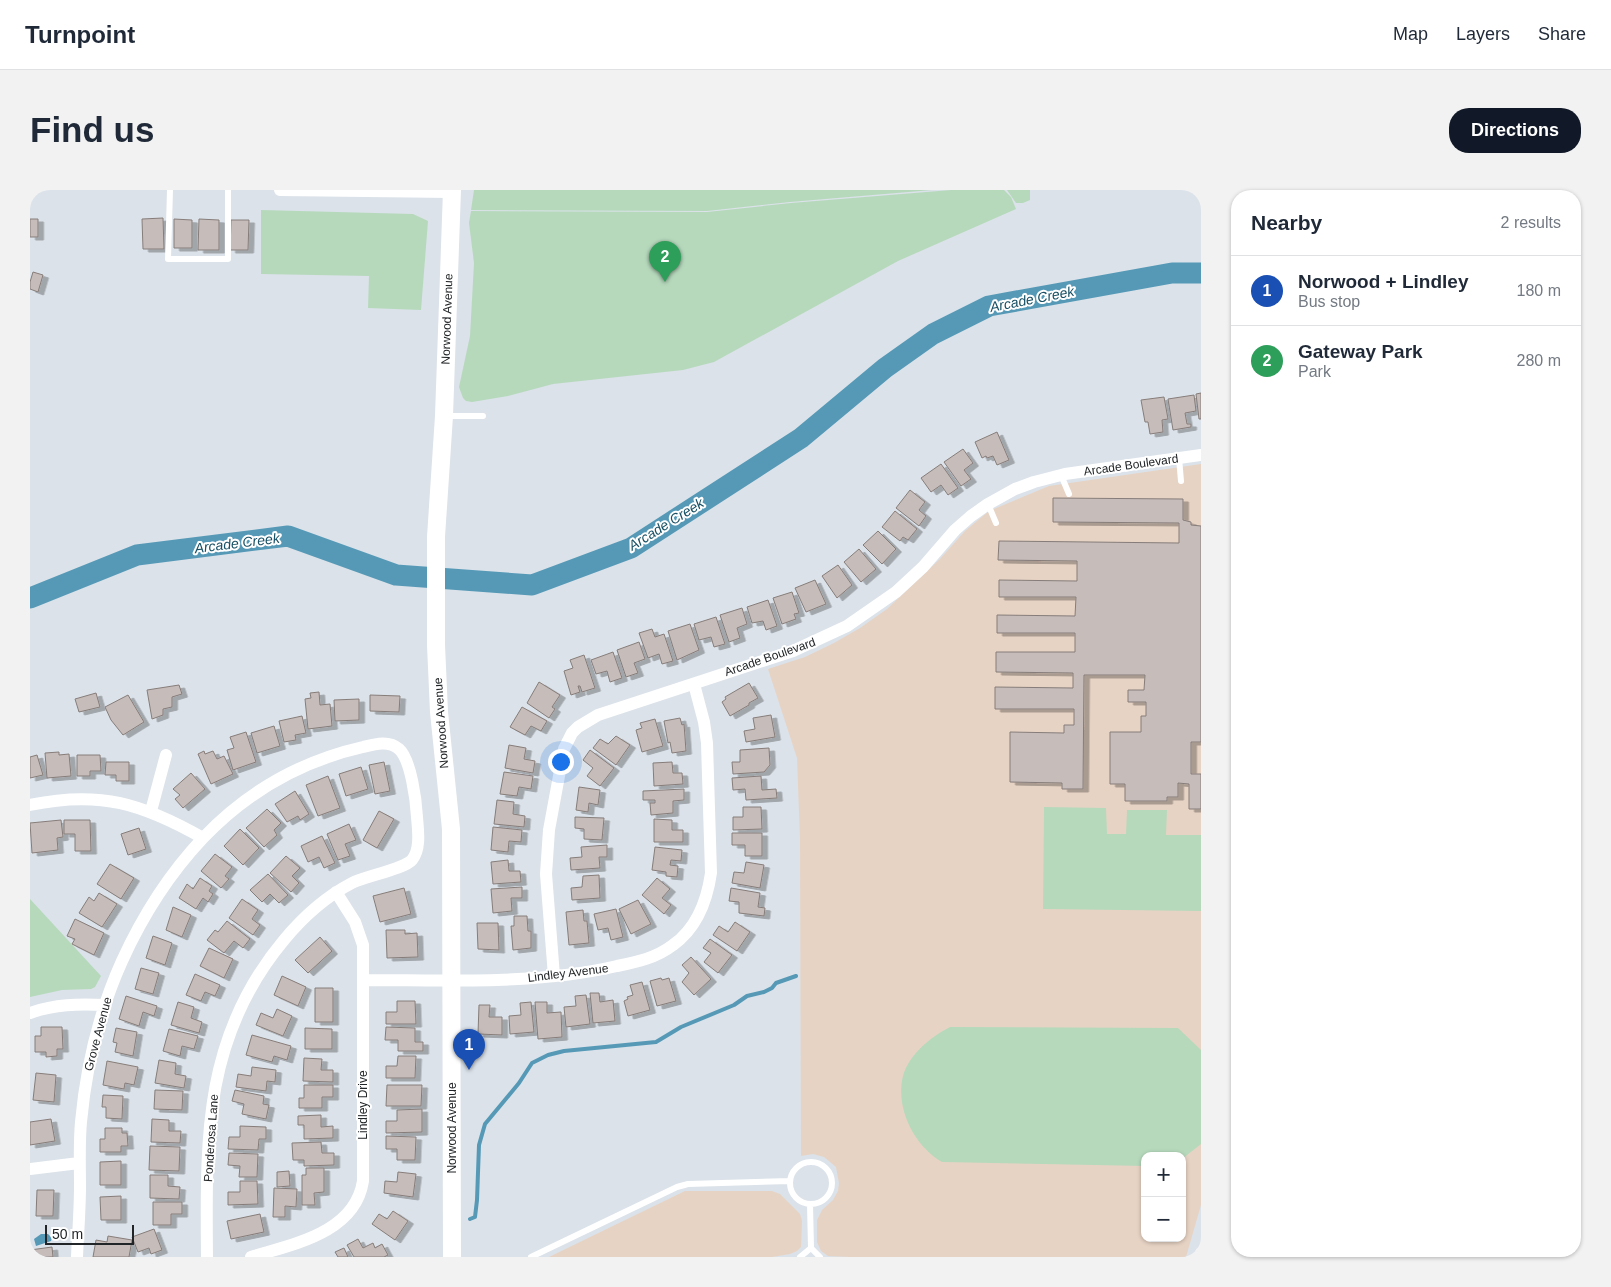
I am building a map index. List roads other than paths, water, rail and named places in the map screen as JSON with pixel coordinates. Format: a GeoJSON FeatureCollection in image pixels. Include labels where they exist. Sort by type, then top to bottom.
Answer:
{"type":"FeatureCollection","features":[{"type":"Feature","properties":{"kind":"main road","name":"Norwood Avenue"},"geometry":{"type":"LineString","coordinates":[[452,191],[444,416],[436,538],[436,628],[439,712],[450,829],[452,1257]]}},
{"type":"Feature","properties":{"kind":"street"},"geometry":{"type":"LineString","coordinates":[[280,190],[452,191]]}},
{"type":"Feature","properties":{"kind":"street","name":"Arcade Boulevard"},"geometry":{"type":"LineString","coordinates":[[554,976],[546,852],[562,757],[567,741],[578,727],[598,715],[793,651],[847,626],[896,592],[922,567],[955,530],[988,504],[1015,489],[1061,475],[1201,455]]}},
{"type":"Feature","properties":{"kind":"street","name":"Lindley Avenue"},"geometry":{"type":"LineString","coordinates":[[363,980],[510,979],[591,972],[644,960],[659,954],[686,934],[703,906],[711,873],[708,764],[704,722],[694,684]]}},
{"type":"Feature","properties":{"kind":"street","name":"Ponderosa Lane"},"geometry":{"type":"LineString","coordinates":[[203,838],[242,803],[268,784],[316,760],[347,750],[387,743],[400,750],[408,764],[417,814],[418,842],[416,853],[412,860],[405,865],[371,876],[336,892],[307,915],[263,967],[236,1017],[224,1048],[211,1104],[208,1138],[207,1257]]}},
{"type":"Feature","properties":{"kind":"street"},"geometry":{"type":"LineString","coordinates":[[151,811],[166,755]]}},
{"type":"Feature","properties":{"kind":"street"},"geometry":{"type":"LineString","coordinates":[[30,805],[75,799],[119,802],[151,811],[172,820],[203,838]]}},
{"type":"Feature","properties":{"kind":"street","name":"Grove Avenue"},"geometry":{"type":"LineString","coordinates":[[77,1257],[80,1124],[92,1049],[105,1005],[122,961],[142,924],[169,881],[203,838]]}},
{"type":"Feature","properties":{"kind":"street","name":"Lindley Drive"},"geometry":{"type":"LineString","coordinates":[[251,1257],[312,1238],[344,1218],[355,1206],[363,1181],[363,945],[359,929],[336,892]]}},
{"type":"Feature","properties":{"kind":"street"},"geometry":{"type":"LineString","coordinates":[[30,1013],[61,1005],[105,1005]]}},
{"type":"Feature","properties":{"kind":"street"},"geometry":{"type":"LineString","coordinates":[[30,1168],[79,1163]]}},
{"type":"Feature","properties":{"kind":"street"},"geometry":{"type":"LineString","coordinates":[[1200,1257],[1201,1253]]}},
{"type":"Feature","properties":{"kind":"lane"},"geometry":{"type":"LineString","coordinates":[[170,190],[168,259],[228,259],[228,190]]}},
{"type":"Feature","properties":{"kind":"lane"},"geometry":{"type":"LineString","coordinates":[[444,416],[483,416]]}},
{"type":"Feature","properties":{"kind":"lane"},"geometry":{"type":"LineString","coordinates":[[1179,458],[1181,481]]}},
{"type":"Feature","properties":{"kind":"lane"},"geometry":{"type":"LineString","coordinates":[[1061,475],[1069,494]]}},
{"type":"Feature","properties":{"kind":"lane"},"geometry":{"type":"LineString","coordinates":[[988,504],[996,523]]}},
{"type":"Feature","properties":{"kind":"lane"},"geometry":{"type":"LineString","coordinates":[[815,1162],[828,1170],[832,1180],[831,1191],[824,1200],[810,1204],[797,1199],[791,1189],[790,1181],[793,1172],[798,1166],[804,1163],[815,1162]]}},
{"type":"Feature","properties":{"kind":"lane"},"geometry":{"type":"LineString","coordinates":[[531,1257],[682,1186],[698,1183],[790,1181]]}},
{"type":"Feature","properties":{"kind":"lane"},"geometry":{"type":"LineString","coordinates":[[810,1204],[811,1248],[820,1257]]}},
{"type":"Feature","properties":{"kind":"lane"},"geometry":{"type":"LineString","coordinates":[[800,1257],[811,1248]]}},
{"type":"Feature","properties":{"kind":"water"},"geometry":{"type":"Polygon","coordinates":[[[41,1234],[48,1234],[52,1238],[51,1241],[36,1246],[34,1239],[41,1234]]]}},
{"type":"Feature","properties":{"kind":"waterway","name":"Arcade Creek"},"geometry":{"type":"LineString","coordinates":[[30,598],[137,555],[288,536],[396,575],[532,585],[631,548],[801,438],[885,368],[933,334],[989,306],[1172,273],[1201,273]]}},
{"type":"Feature","properties":{"kind":"waterway"},"geometry":{"type":"LineString","coordinates":[[470,1219],[475,1217],[479,1145],[485,1124],[519,1083],[532,1063],[548,1055],[564,1051],[656,1042],[681,1027],[734,1005],[747,996],[764,992],[772,988],[776,983],[796,976]]}},
{"type":"Feature","properties":{"kind":"place","name":"Gateway Park"},"geometry":{"type":"Point","coordinates":[665,282]}},
{"type":"Feature","properties":{"kind":"place","name":"Norwood + Lindley"},"geometry":{"type":"Point","coordinates":[469,1070]}}]}
